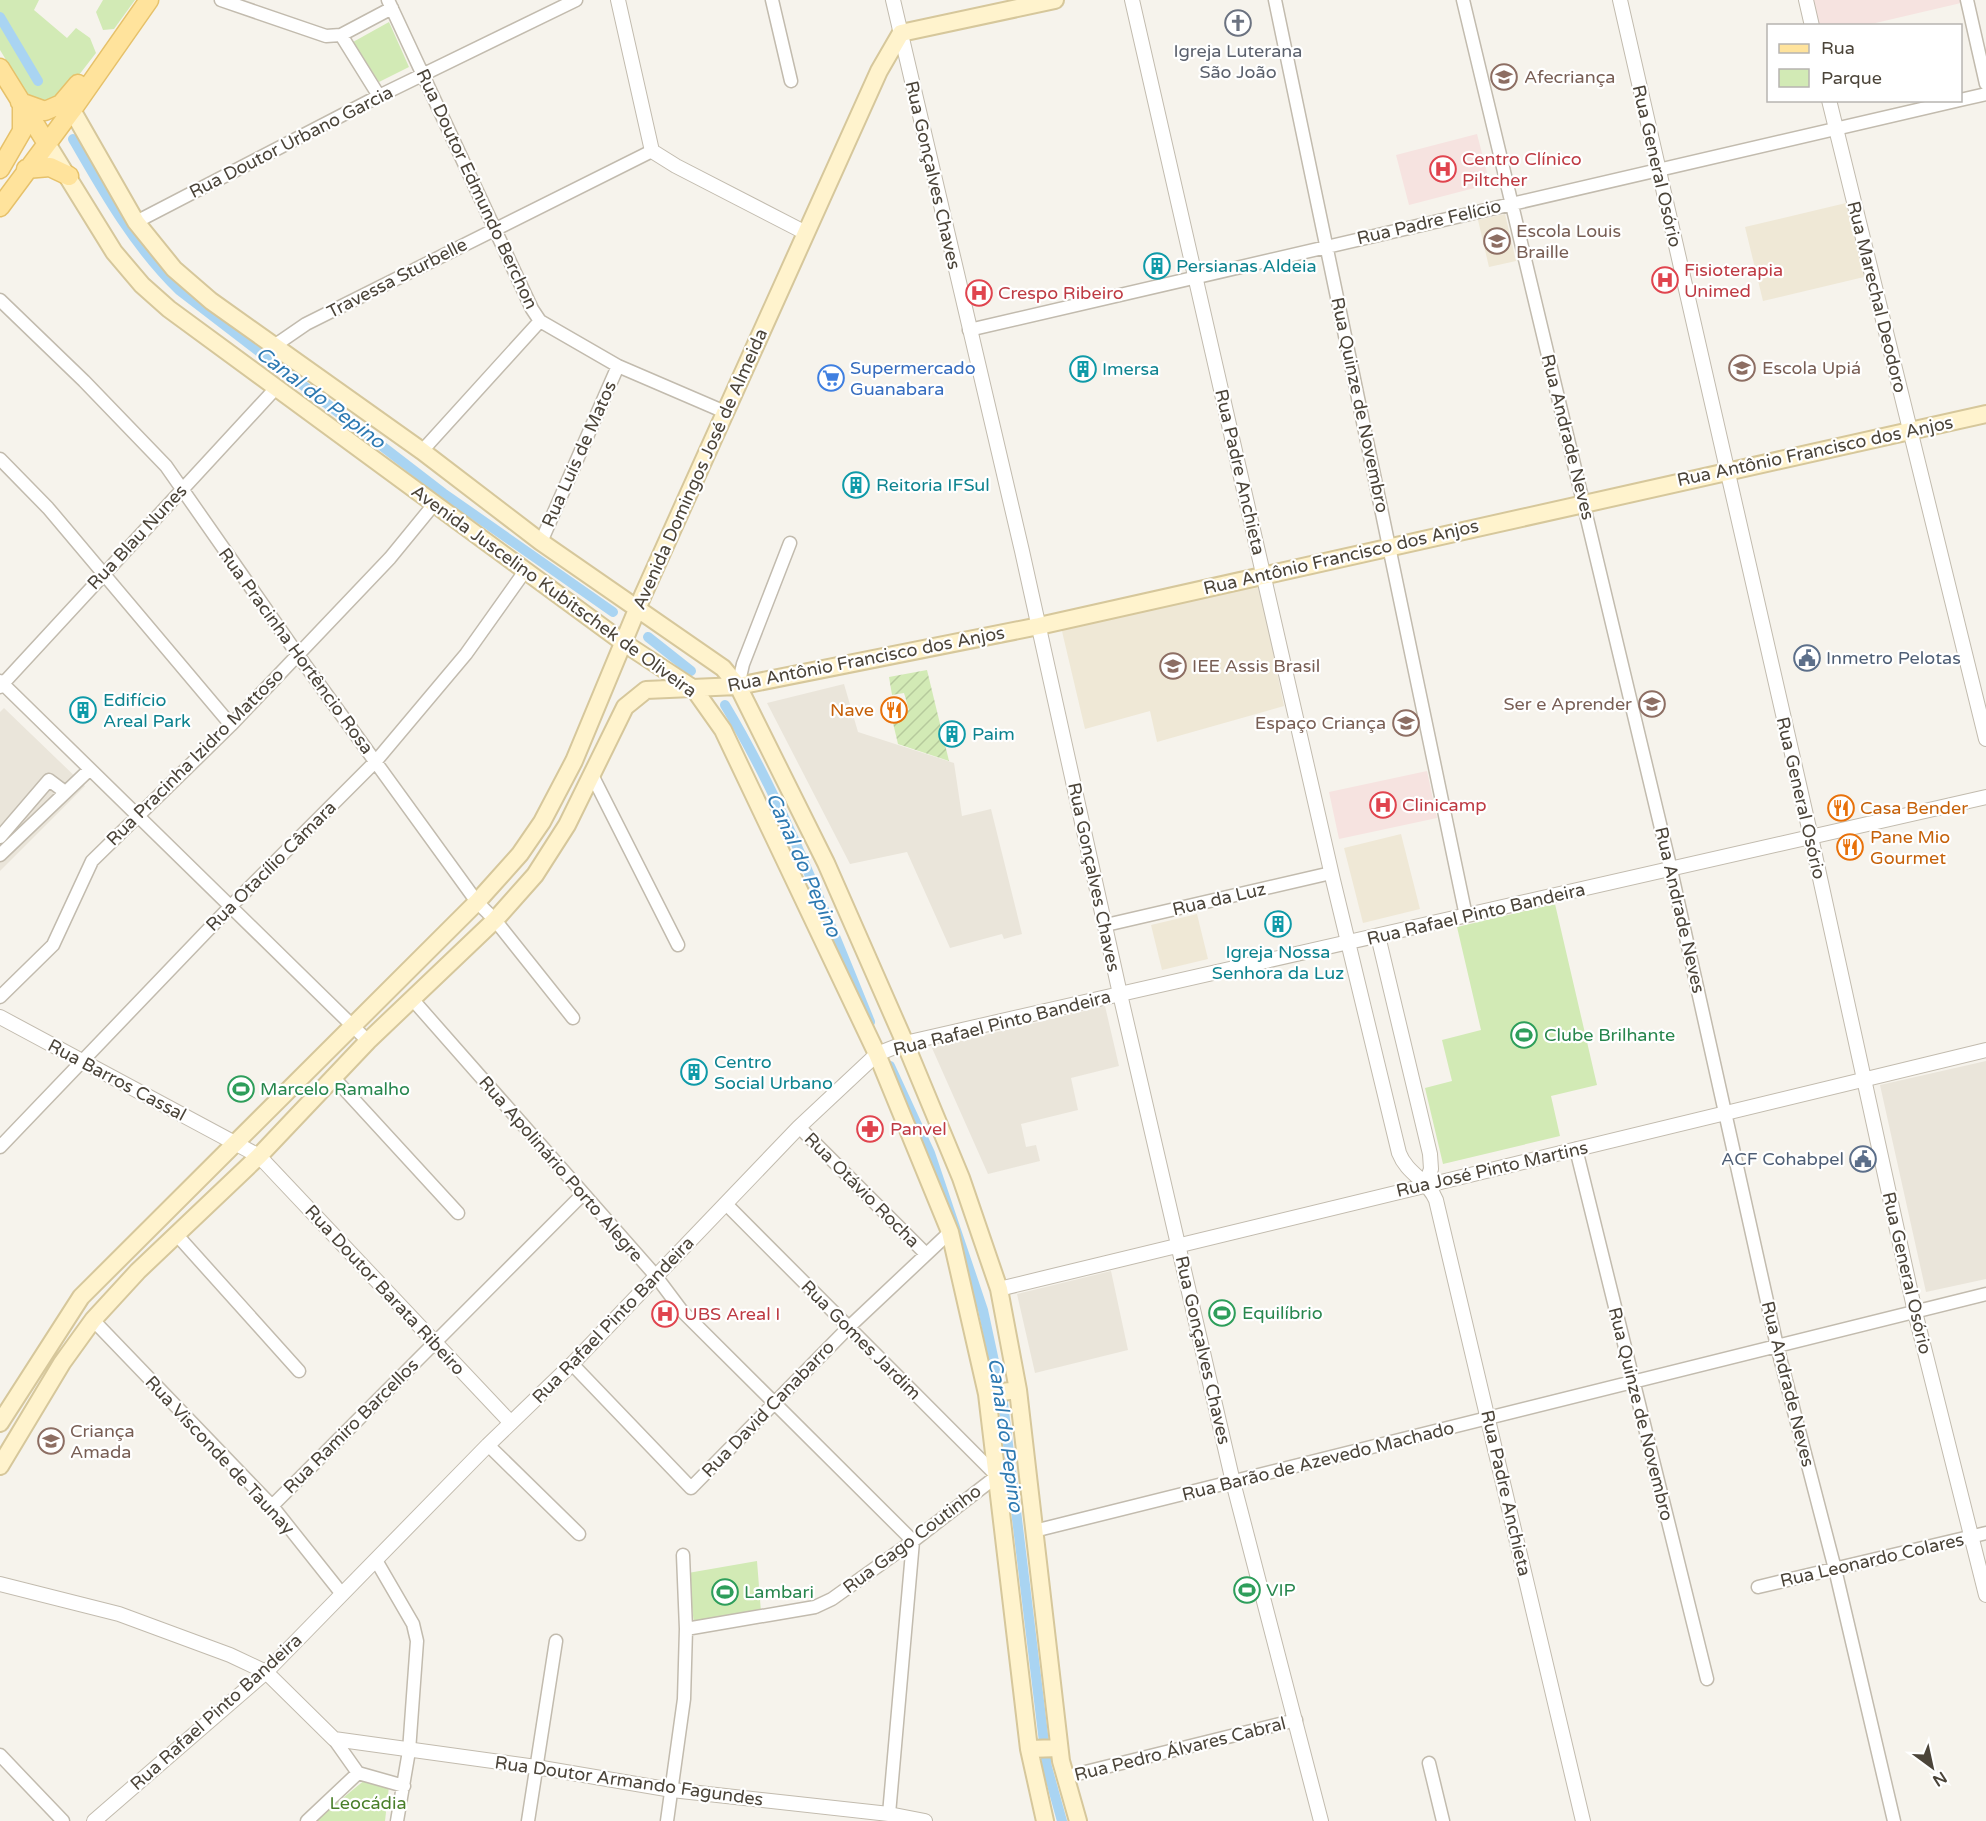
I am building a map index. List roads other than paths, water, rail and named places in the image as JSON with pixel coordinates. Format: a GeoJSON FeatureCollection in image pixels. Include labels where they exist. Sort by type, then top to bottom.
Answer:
{"type":"FeatureCollection","features":[{"type":"Feature","properties":{"kind":"main road"},"geometry":{"type":"LineString","coordinates":[[0,207],[149,0]]}},
{"type":"Feature","properties":{"kind":"main road"},"geometry":{"type":"LineString","coordinates":[[901,33],[1055,0]]}},
{"type":"Feature","properties":{"kind":"main road","name":"Avenida Domingos José de Almeida"},"geometry":{"type":"LineString","coordinates":[[0,1423],[81,1297],[477,902],[520,854],[542,822],[574,761],[638,607],[879,71],[901,33]]}},
{"type":"Feature","properties":{"kind":"main road"},"geometry":{"type":"LineString","coordinates":[[21,103],[45,111],[61,104],[92,67],[110,56]]}},
{"type":"Feature","properties":{"kind":"main road"},"geometry":{"type":"LineString","coordinates":[[0,68],[46,142]]}},
{"type":"Feature","properties":{"kind":"main road"},"geometry":{"type":"LineString","coordinates":[[0,169],[22,131],[21,103]]}},
{"type":"Feature","properties":{"kind":"main road","name":"Avenida Juscelino Kubitschek de Oliveira"},"geometry":{"type":"LineString","coordinates":[[72,110],[136,222],[174,269],[211,301],[422,451],[541,542],[723,668],[738,686],[826,863],[905,1043],[961,1178],[999,1288],[1034,1531],[1045,1821]]}},
{"type":"Feature","properties":{"kind":"main road","name":"Avenida Juscelino Kubitschek de Oliveira"},"geometry":{"type":"LineString","coordinates":[[46,142],[114,252],[142,285],[169,309],[624,643],[694,689],[723,730],[877,1054],[950,1232],[990,1393],[997,1476],[1044,1748],[1065,1777],[1078,1821]]}},
{"type":"Feature","properties":{"kind":"main road"},"geometry":{"type":"LineString","coordinates":[[26,169],[50,167],[69,176]]}},
{"type":"Feature","properties":{"kind":"main road","name":"Rua Antônio Francisco dos Anjos"},"geometry":{"type":"LineString","coordinates":[[694,689],[738,686],[1039,626],[1584,502],[1986,414]]}},
{"type":"Feature","properties":{"kind":"main road"},"geometry":{"type":"LineString","coordinates":[[0,1466],[62,1363],[93,1320],[176,1234],[259,1156],[368,1041],[495,920],[535,875],[567,825],[625,707],[635,696],[646,690],[667,687],[694,689]]}},
{"type":"Feature","properties":{"kind":"main road"},"geometry":{"type":"LineString","coordinates":[[990,1393],[1015,1390]]}},
{"type":"Feature","properties":{"kind":"street"},"geometry":{"type":"LineString","coordinates":[[221,0],[326,36],[341,35],[390,4]]}},
{"type":"Feature","properties":{"kind":"street","name":"Rua Doutor Urbano Garcia"},"geometry":{"type":"LineString","coordinates":[[136,222],[379,96],[576,0]]}},
{"type":"Feature","properties":{"kind":"street"},"geometry":{"type":"LineString","coordinates":[[618,0],[652,150],[676,166],[806,233]]}},
{"type":"Feature","properties":{"kind":"street"},"geometry":{"type":"LineString","coordinates":[[772,0],[791,81]]}},
{"type":"Feature","properties":{"kind":"street","name":"Rua Gonçalves Chaves"},"geometry":{"type":"LineString","coordinates":[[893,0],[1039,626],[1120,994],[1233,1482],[1321,1821]]}},
{"type":"Feature","properties":{"kind":"street","name":"Rua Padre Anchieta"},"geometry":{"type":"LineString","coordinates":[[1132,0],[1331,873],[1350,942],[1402,1161]]}},
{"type":"Feature","properties":{"kind":"street","name":"Rua Quinze de Novembro"},"geometry":{"type":"LineString","coordinates":[[1275,0],[1466,916]]}},
{"type":"Feature","properties":{"kind":"street","name":"Rua Andrade Neves"},"geometry":{"type":"LineString","coordinates":[[1463,0],[1671,870],[1777,1346],[1835,1569],[1894,1821]]}},
{"type":"Feature","properties":{"kind":"street","name":"Rua General Osório"},"geometry":{"type":"LineString","coordinates":[[1620,0],[1811,837],[1915,1312],[1986,1595]]}},
{"type":"Feature","properties":{"kind":"street"},"geometry":{"type":"LineString","coordinates":[[1806,0],[1812,24]]}},
{"type":"Feature","properties":{"kind":"street"},"geometry":{"type":"LineString","coordinates":[[1967,0],[1986,84]]}},
{"type":"Feature","properties":{"kind":"street","name":"Rua Doutor Edmundo Berchon"},"geometry":{"type":"LineString","coordinates":[[390,4],[532,309],[540,321],[618,366],[725,412]]}},
{"type":"Feature","properties":{"kind":"street"},"geometry":{"type":"LineString","coordinates":[[341,35],[379,96]]}},
{"type":"Feature","properties":{"kind":"street","name":"Rua Padre Felício"},"geometry":{"type":"LineString","coordinates":[[1962,100],[1986,94]]}},
{"type":"Feature","properties":{"kind":"street","name":"Rua Marechal Deodoro"},"geometry":{"type":"LineString","coordinates":[[1829,102],[1986,739]]}},
{"type":"Feature","properties":{"kind":"street","name":"Rua Padre Felício"},"geometry":{"type":"LineString","coordinates":[[969,330],[1658,169],[1836,131],[1952,102]]}},
{"type":"Feature","properties":{"kind":"street","name":"Travessa Sturbelle"},"geometry":{"type":"LineString","coordinates":[[274,346],[306,324],[652,150]]}},
{"type":"Feature","properties":{"kind":"street","name":"Rua Pracinha Hortêncio Rosa"},"geometry":{"type":"LineString","coordinates":[[0,300],[154,452],[297,655],[376,760],[477,902],[495,920],[573,1018]]}},
{"type":"Feature","properties":{"kind":"street"},"geometry":{"type":"LineString","coordinates":[[422,451],[540,321]]}},
{"type":"Feature","properties":{"kind":"street","name":"Rua Luís de Matos"},"geometry":{"type":"LineString","coordinates":[[541,542],[618,366]]}},
{"type":"Feature","properties":{"kind":"street","name":"Rua Blau Nunes"},"geometry":{"type":"LineString","coordinates":[[1,684],[276,388]]}},
{"type":"Feature","properties":{"kind":"street"},"geometry":{"type":"LineString","coordinates":[[0,459],[48,508],[231,725]]}},
{"type":"Feature","properties":{"kind":"street","name":"Rua Pracinha Izidro Mattoso"},"geometry":{"type":"LineString","coordinates":[[0,997],[53,945],[92,861],[231,725],[390,558],[435,503]]}},
{"type":"Feature","properties":{"kind":"street"},"geometry":{"type":"LineString","coordinates":[[738,686],[743,664],[790,543]]}},
{"type":"Feature","properties":{"kind":"street","name":"Rua Otacílio Câmara"},"geometry":{"type":"LineString","coordinates":[[0,1147],[229,908],[376,760],[466,654],[525,571]]}},
{"type":"Feature","properties":{"kind":"street"},"geometry":{"type":"LineString","coordinates":[[1,684],[368,1041]]}},
{"type":"Feature","properties":{"kind":"street"},"geometry":{"type":"LineString","coordinates":[[1,852],[89,770]]}},
{"type":"Feature","properties":{"kind":"street"},"geometry":{"type":"LineString","coordinates":[[591,773],[678,945]]}},
{"type":"Feature","properties":{"kind":"street"},"geometry":{"type":"LineString","coordinates":[[0,837],[48,780],[65,792]]}},
{"type":"Feature","properties":{"kind":"street","name":"Rua Rafael Pinto Bandeira"},"geometry":{"type":"LineString","coordinates":[[94,1821],[266,1672],[488,1445],[572,1364],[799,1127],[877,1054],[905,1043],[1986,797]]}},
{"type":"Feature","properties":{"kind":"street","name":"Rua da Luz"},"geometry":{"type":"LineString","coordinates":[[1106,925],[1331,873]]}},
{"type":"Feature","properties":{"kind":"street"},"geometry":{"type":"LineString","coordinates":[[1378,936],[1430,1154],[1431,1169],[1426,1184],[1413,1175],[1402,1161]]}},
{"type":"Feature","properties":{"kind":"street","name":"Rua Apolinário Porto Alegre"},"geometry":{"type":"LineString","coordinates":[[413,999],[655,1275],[682,1311],[913,1541]]}},
{"type":"Feature","properties":{"kind":"street","name":"Rua Barros Cassal"},"geometry":{"type":"LineString","coordinates":[[0,1017],[259,1156]]}},
{"type":"Feature","properties":{"kind":"street","name":"Rua José Pinto Martins"},"geometry":{"type":"LineString","coordinates":[[999,1288],[1986,1050]]}},
{"type":"Feature","properties":{"kind":"street"},"geometry":{"type":"LineString","coordinates":[[334,1078],[458,1213]]}},
{"type":"Feature","properties":{"kind":"street","name":"Rua Otávio Rocha"},"geometry":{"type":"LineString","coordinates":[[799,1127],[925,1252]]}},
{"type":"Feature","properties":{"kind":"street","name":"Rua Quinze de Novembro"},"geometry":{"type":"LineString","coordinates":[[1576,1149],[1707,1678]]}},
{"type":"Feature","properties":{"kind":"street"},"geometry":{"type":"LineString","coordinates":[[1402,1161],[1415,1166],[1430,1154]]}},
{"type":"Feature","properties":{"kind":"street","name":"Rua Doutor Barata Ribeiro"},"geometry":{"type":"LineString","coordinates":[[259,1156],[511,1424]]}},
{"type":"Feature","properties":{"kind":"street","name":"Rua Padre Anchieta"},"geometry":{"type":"LineString","coordinates":[[1426,1184],[1436,1200],[1583,1821]]}},
{"type":"Feature","properties":{"kind":"street","name":"Rua Ramiro Barcellos"},"geometry":{"type":"LineString","coordinates":[[272,1506],[583,1194]]}},
{"type":"Feature","properties":{"kind":"street","name":"Rua Gomes Jardim"},"geometry":{"type":"LineString","coordinates":[[726,1204],[997,1476]]}},
{"type":"Feature","properties":{"kind":"street","name":"Rua David Canabarro"},"geometry":{"type":"LineString","coordinates":[[572,1364],[691,1488],[849,1327],[925,1252],[950,1232]]}},
{"type":"Feature","properties":{"kind":"street"},"geometry":{"type":"LineString","coordinates":[[176,1234],[299,1371]]}},
{"type":"Feature","properties":{"kind":"street","name":"Rua Barão de Azevedo Machado"},"geometry":{"type":"LineString","coordinates":[[1034,1531],[1986,1294]]}},
{"type":"Feature","properties":{"kind":"street","name":"Rua Visconde de Taunay"},"geometry":{"type":"LineString","coordinates":[[93,1320],[272,1506],[342,1594]]}},
{"type":"Feature","properties":{"kind":"street"},"geometry":{"type":"LineString","coordinates":[[488,1445],[579,1534]]}},
{"type":"Feature","properties":{"kind":"street","name":"Rua Gago Coutinho"},"geometry":{"type":"LineString","coordinates":[[686,1629],[815,1607],[832,1599],[913,1541],[997,1476]]}},
{"type":"Feature","properties":{"kind":"street","name":"Rua Leonardo Colares"},"geometry":{"type":"LineString","coordinates":[[1758,1587],[1986,1533]]}},
{"type":"Feature","properties":{"kind":"street"},"geometry":{"type":"LineString","coordinates":[[888,1818],[913,1541]]}},
{"type":"Feature","properties":{"kind":"street"},"geometry":{"type":"LineString","coordinates":[[667,1821],[684,1699],[686,1629],[683,1555]]}},
{"type":"Feature","properties":{"kind":"street"},"geometry":{"type":"LineString","coordinates":[[376,1562],[413,1624],[417,1641],[409,1751],[397,1821]]}},
{"type":"Feature","properties":{"kind":"street"},"geometry":{"type":"LineString","coordinates":[[0,1584],[73,1601],[139,1621],[266,1672],[334,1739],[358,1773],[404,1786]]}},
{"type":"Feature","properties":{"kind":"street"},"geometry":{"type":"LineString","coordinates":[[528,1821],[556,1641]]}},
{"type":"Feature","properties":{"kind":"street","name":"Rua Pedro Álvares Cabral"},"geometry":{"type":"LineString","coordinates":[[1065,1777],[1296,1720]]}},
{"type":"Feature","properties":{"kind":"street","name":"Rua Doutor Armando Fagundes"},"geometry":{"type":"LineString","coordinates":[[334,1739],[536,1767],[672,1790],[925,1821]]}},
{"type":"Feature","properties":{"kind":"street"},"geometry":{"type":"LineString","coordinates":[[0,1755],[63,1821]]}},
{"type":"Feature","properties":{"kind":"street"},"geometry":{"type":"LineString","coordinates":[[1429,1763],[1443,1821]]}},
{"type":"Feature","properties":{"kind":"street"},"geometry":{"type":"LineString","coordinates":[[308,1821],[358,1773]]}},
{"type":"Feature","properties":{"kind":"waterway","name":"Canal do Pepino"},"geometry":{"type":"LineString","coordinates":[[0,17],[38,81]]}},
{"type":"Feature","properties":{"kind":"waterway","name":"Canal do Pepino"},"geometry":{"type":"LineString","coordinates":[[73,139],[108,199],[134,237],[179,290],[443,493],[613,612]]}},
{"type":"Feature","properties":{"kind":"waterway","name":"Canal do Pepino"},"geometry":{"type":"LineString","coordinates":[[648,637],[691,671]]}},
{"type":"Feature","properties":{"kind":"waterway","name":"Canal do Pepino"},"geometry":{"type":"LineString","coordinates":[[725,705],[786,821],[870,1022]]}},
{"type":"Feature","properties":{"kind":"waterway","name":"Canal do Pepino"},"geometry":{"type":"LineString","coordinates":[[890,1066],[930,1153],[983,1310],[1003,1403],[1047,1767],[1062,1821]]}},
{"type":"Feature","properties":{"kind":"place","name":"Igreja Luterana São João"},"geometry":{"type":"Point","coordinates":[1238,23]}},
{"type":"Feature","properties":{"kind":"place","name":"Afecriança"},"geometry":{"type":"Point","coordinates":[1504,77]}},
{"type":"Feature","properties":{"kind":"place","name":"Centro Clínico Piltcher"},"geometry":{"type":"Point","coordinates":[1443,169]}},
{"type":"Feature","properties":{"kind":"place","name":"Escola Louis Braille"},"geometry":{"type":"Point","coordinates":[1497,241]}},
{"type":"Feature","properties":{"kind":"place","name":"Persianas Aldeia"},"geometry":{"type":"Point","coordinates":[1157,266]}},
{"type":"Feature","properties":{"kind":"place","name":"Fisioterapia Unimed"},"geometry":{"type":"Point","coordinates":[1665,280]}},
{"type":"Feature","properties":{"kind":"place","name":"Crespo Ribeiro"},"geometry":{"type":"Point","coordinates":[979,293]}},
{"type":"Feature","properties":{"kind":"place","name":"Escola Upiá"},"geometry":{"type":"Point","coordinates":[1742,368]}},
{"type":"Feature","properties":{"kind":"place","name":"Imersa"},"geometry":{"type":"Point","coordinates":[1083,369]}},
{"type":"Feature","properties":{"kind":"place","name":"Supermercado Guanabara"},"geometry":{"type":"Point","coordinates":[831,378]}},
{"type":"Feature","properties":{"kind":"place","name":"Reitoria IFSul"},"geometry":{"type":"Point","coordinates":[856,485]}},
{"type":"Feature","properties":{"kind":"place","name":"Inmetro Pelotas"},"geometry":{"type":"Point","coordinates":[1807,658]}},
{"type":"Feature","properties":{"kind":"place","name":"IEE Assis Brasil"},"geometry":{"type":"Point","coordinates":[1173,666]}},
{"type":"Feature","properties":{"kind":"place","name":"Ser e Aprender"},"geometry":{"type":"Point","coordinates":[1652,704]}},
{"type":"Feature","properties":{"kind":"place","name":"Edifício Areal Park"},"geometry":{"type":"Point","coordinates":[83,710]}},
{"type":"Feature","properties":{"kind":"place","name":"Nave"},"geometry":{"type":"Point","coordinates":[894,710]}},
{"type":"Feature","properties":{"kind":"place","name":"Espaço Criança"},"geometry":{"type":"Point","coordinates":[1406,723]}},
{"type":"Feature","properties":{"kind":"place","name":"Paim"},"geometry":{"type":"Point","coordinates":[952,734]}},
{"type":"Feature","properties":{"kind":"place","name":"Clinicamp"},"geometry":{"type":"Point","coordinates":[1383,805]}},
{"type":"Feature","properties":{"kind":"place","name":"Casa Bender"},"geometry":{"type":"Point","coordinates":[1841,808]}},
{"type":"Feature","properties":{"kind":"place","name":"Pane Mio Gourmet"},"geometry":{"type":"Point","coordinates":[1850,847]}},
{"type":"Feature","properties":{"kind":"place","name":"Igreja Nossa Senhora da Luz"},"geometry":{"type":"Point","coordinates":[1278,924]}},
{"type":"Feature","properties":{"kind":"place","name":"Clube Brilhante"},"geometry":{"type":"Point","coordinates":[1524,1035]}},
{"type":"Feature","properties":{"kind":"place","name":"Centro Social Urbano"},"geometry":{"type":"Point","coordinates":[694,1072]}},
{"type":"Feature","properties":{"kind":"place","name":"Marcelo Ramalho"},"geometry":{"type":"Point","coordinates":[241,1089]}},
{"type":"Feature","properties":{"kind":"place","name":"Panvel"},"geometry":{"type":"Point","coordinates":[870,1129]}},
{"type":"Feature","properties":{"kind":"place","name":"ACF Cohabpel"},"geometry":{"type":"Point","coordinates":[1863,1159]}},
{"type":"Feature","properties":{"kind":"place","name":"Equilíbrio"},"geometry":{"type":"Point","coordinates":[1222,1313]}},
{"type":"Feature","properties":{"kind":"place","name":"UBS Areal I"},"geometry":{"type":"Point","coordinates":[665,1314]}},
{"type":"Feature","properties":{"kind":"place","name":"Criança Amada"},"geometry":{"type":"Point","coordinates":[51,1441]}},
{"type":"Feature","properties":{"kind":"place","name":"VIP"},"geometry":{"type":"Point","coordinates":[1247,1590]}},
{"type":"Feature","properties":{"kind":"place","name":"Lambari"},"geometry":{"type":"Point","coordinates":[725,1592]}},
{"type":"Feature","properties":{"kind":"park label","name":"Leocádia"},"geometry":{"type":"Point","coordinates":[368,1803]}}]}
